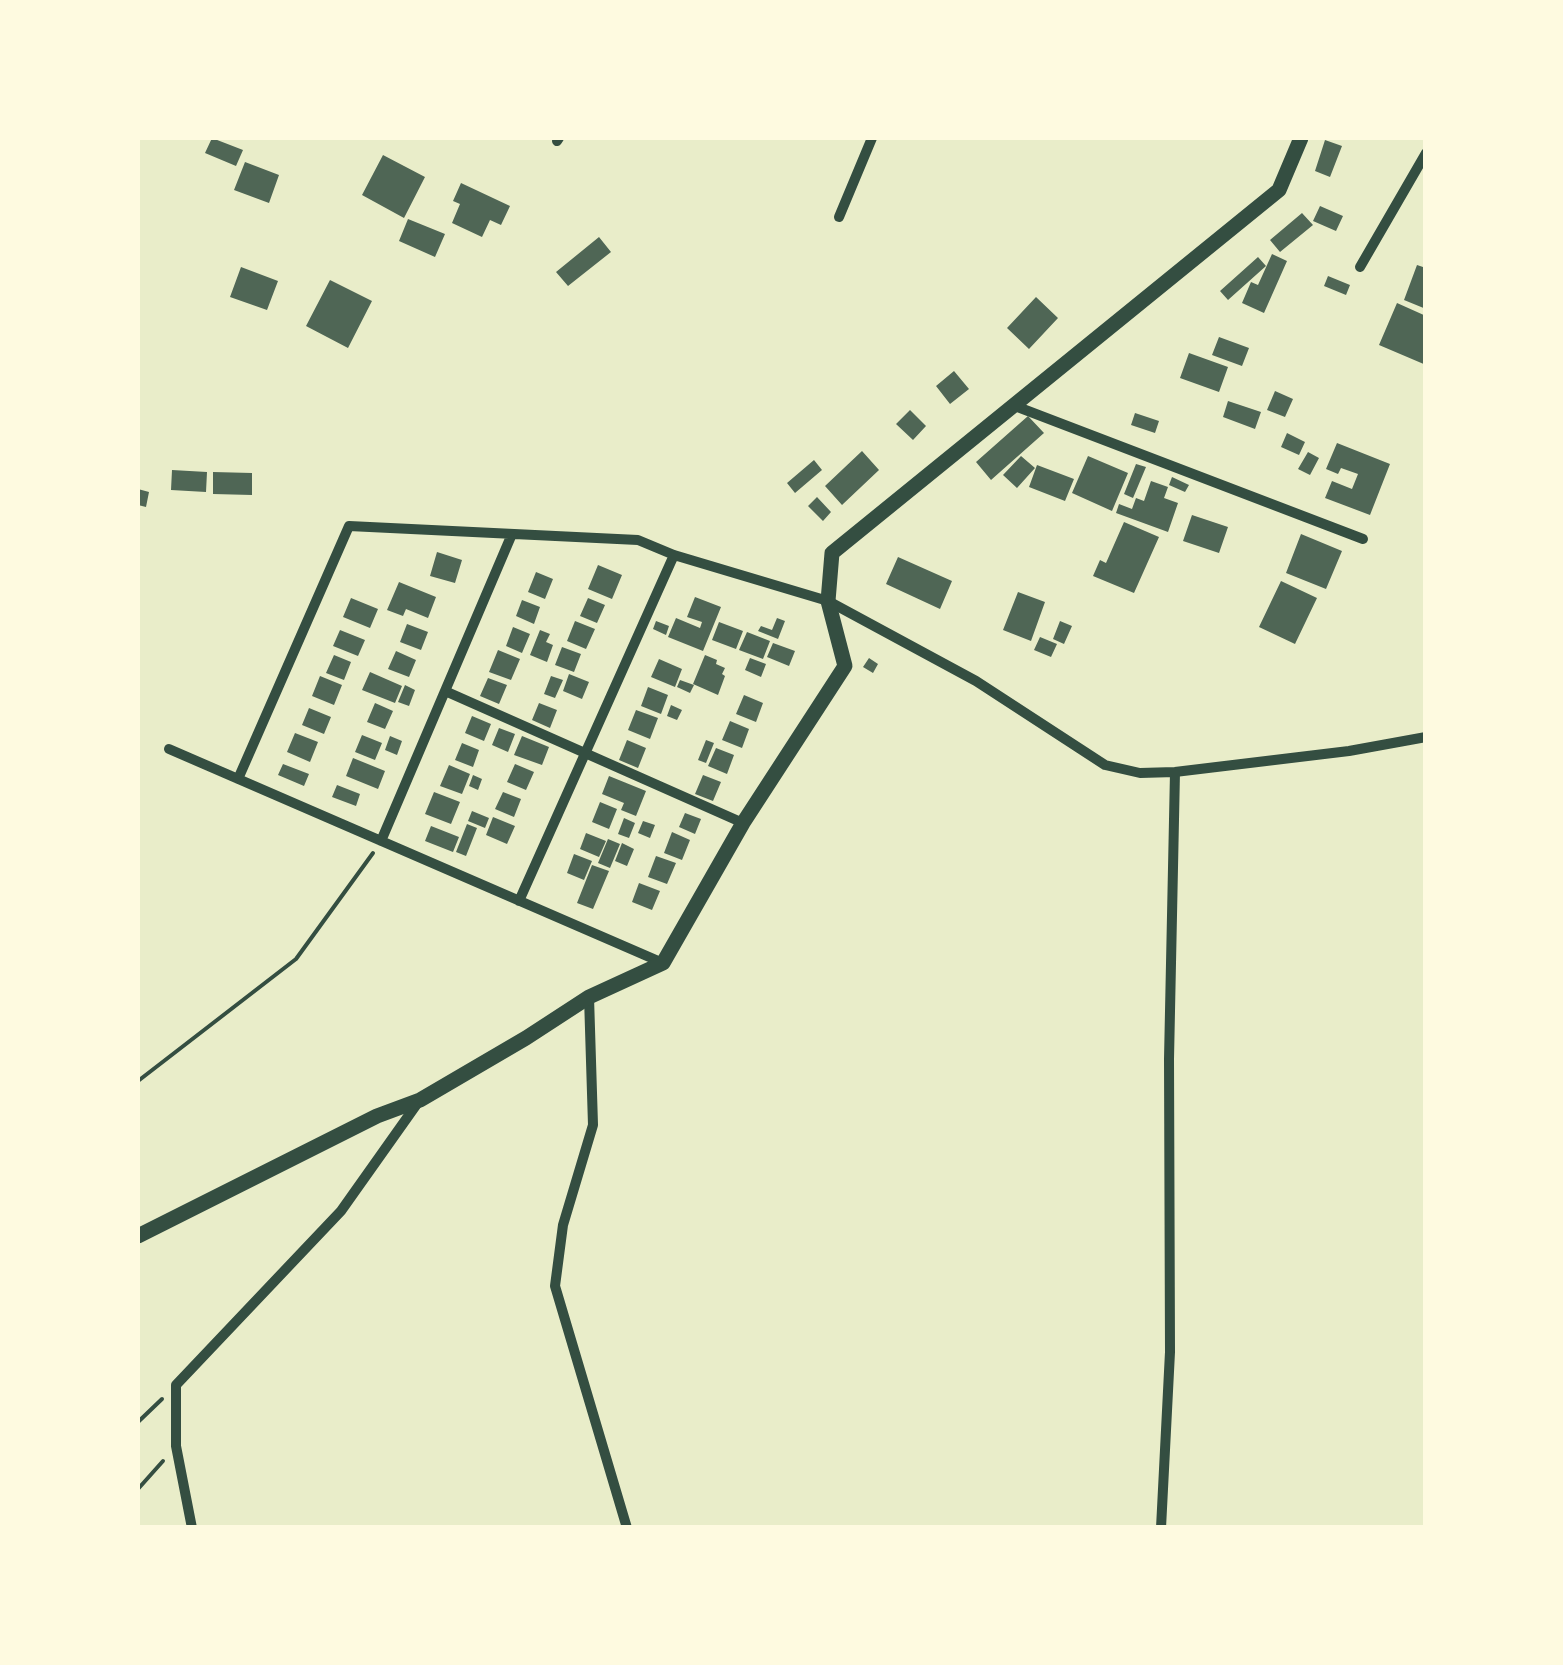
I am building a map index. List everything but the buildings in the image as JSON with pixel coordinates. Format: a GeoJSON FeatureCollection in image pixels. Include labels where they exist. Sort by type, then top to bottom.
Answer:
{"type":"FeatureCollection","features":[{"type":"Feature","properties":{"kind":"street"},"geometry":{"type":"LineString","coordinates":[[839,216],[872,138]]}},
{"type":"Feature","properties":{"kind":"street"},"geometry":{"type":"LineString","coordinates":[[138,1236],[377,1116],[420,1100],[588,998],[663,963],[743,823],[844,666],[828,601],[832,552],[1279,190],[1301,138]]}},
{"type":"Feature","properties":{"kind":"street"},"geometry":{"type":"LineString","coordinates":[[1360,267],[1426,153]]}},
{"type":"Feature","properties":{"kind":"street"},"geometry":{"type":"LineString","coordinates":[[1015,406],[1363,539]]}},
{"type":"Feature","properties":{"kind":"street"},"geometry":{"type":"LineString","coordinates":[[238,779],[349,526],[638,540],[674,555],[828,601],[976,681],[1106,764],[1140,774],[1349,751],[1426,737]]}},
{"type":"Feature","properties":{"kind":"street"},"geometry":{"type":"LineString","coordinates":[[381,841],[512,534]]}},
{"type":"Feature","properties":{"kind":"street"},"geometry":{"type":"LineString","coordinates":[[518,900],[674,555]]}},
{"type":"Feature","properties":{"kind":"street"},"geometry":{"type":"LineString","coordinates":[[445,691],[743,823]]}},
{"type":"Feature","properties":{"kind":"street"},"geometry":{"type":"LineString","coordinates":[[169,749],[663,963]]}},
{"type":"Feature","properties":{"kind":"street"},"geometry":{"type":"LineString","coordinates":[[1160,1528],[1170,1352],[1169,1059],[1175,772]]}},
{"type":"Feature","properties":{"kind":"street"},"geometry":{"type":"LineString","coordinates":[[588,998],[593,1125],[563,1225],[556,1286],[627,1528]]}},
{"type":"Feature","properties":{"kind":"street"},"geometry":{"type":"LineString","coordinates":[[192,1528],[176,1446],[176,1385],[341,1211],[420,1100]]}},
{"type":"Feature","properties":{"kind":"path"},"geometry":{"type":"LineString","coordinates":[[138,1081],[296,958],[381,841]]}},
{"type":"Feature","properties":{"kind":"path"},"geometry":{"type":"LineString","coordinates":[[138,1422],[176,1385]]}},
{"type":"Feature","properties":{"kind":"path"},"geometry":{"type":"LineString","coordinates":[[138,1489],[176,1446]]}}]}
